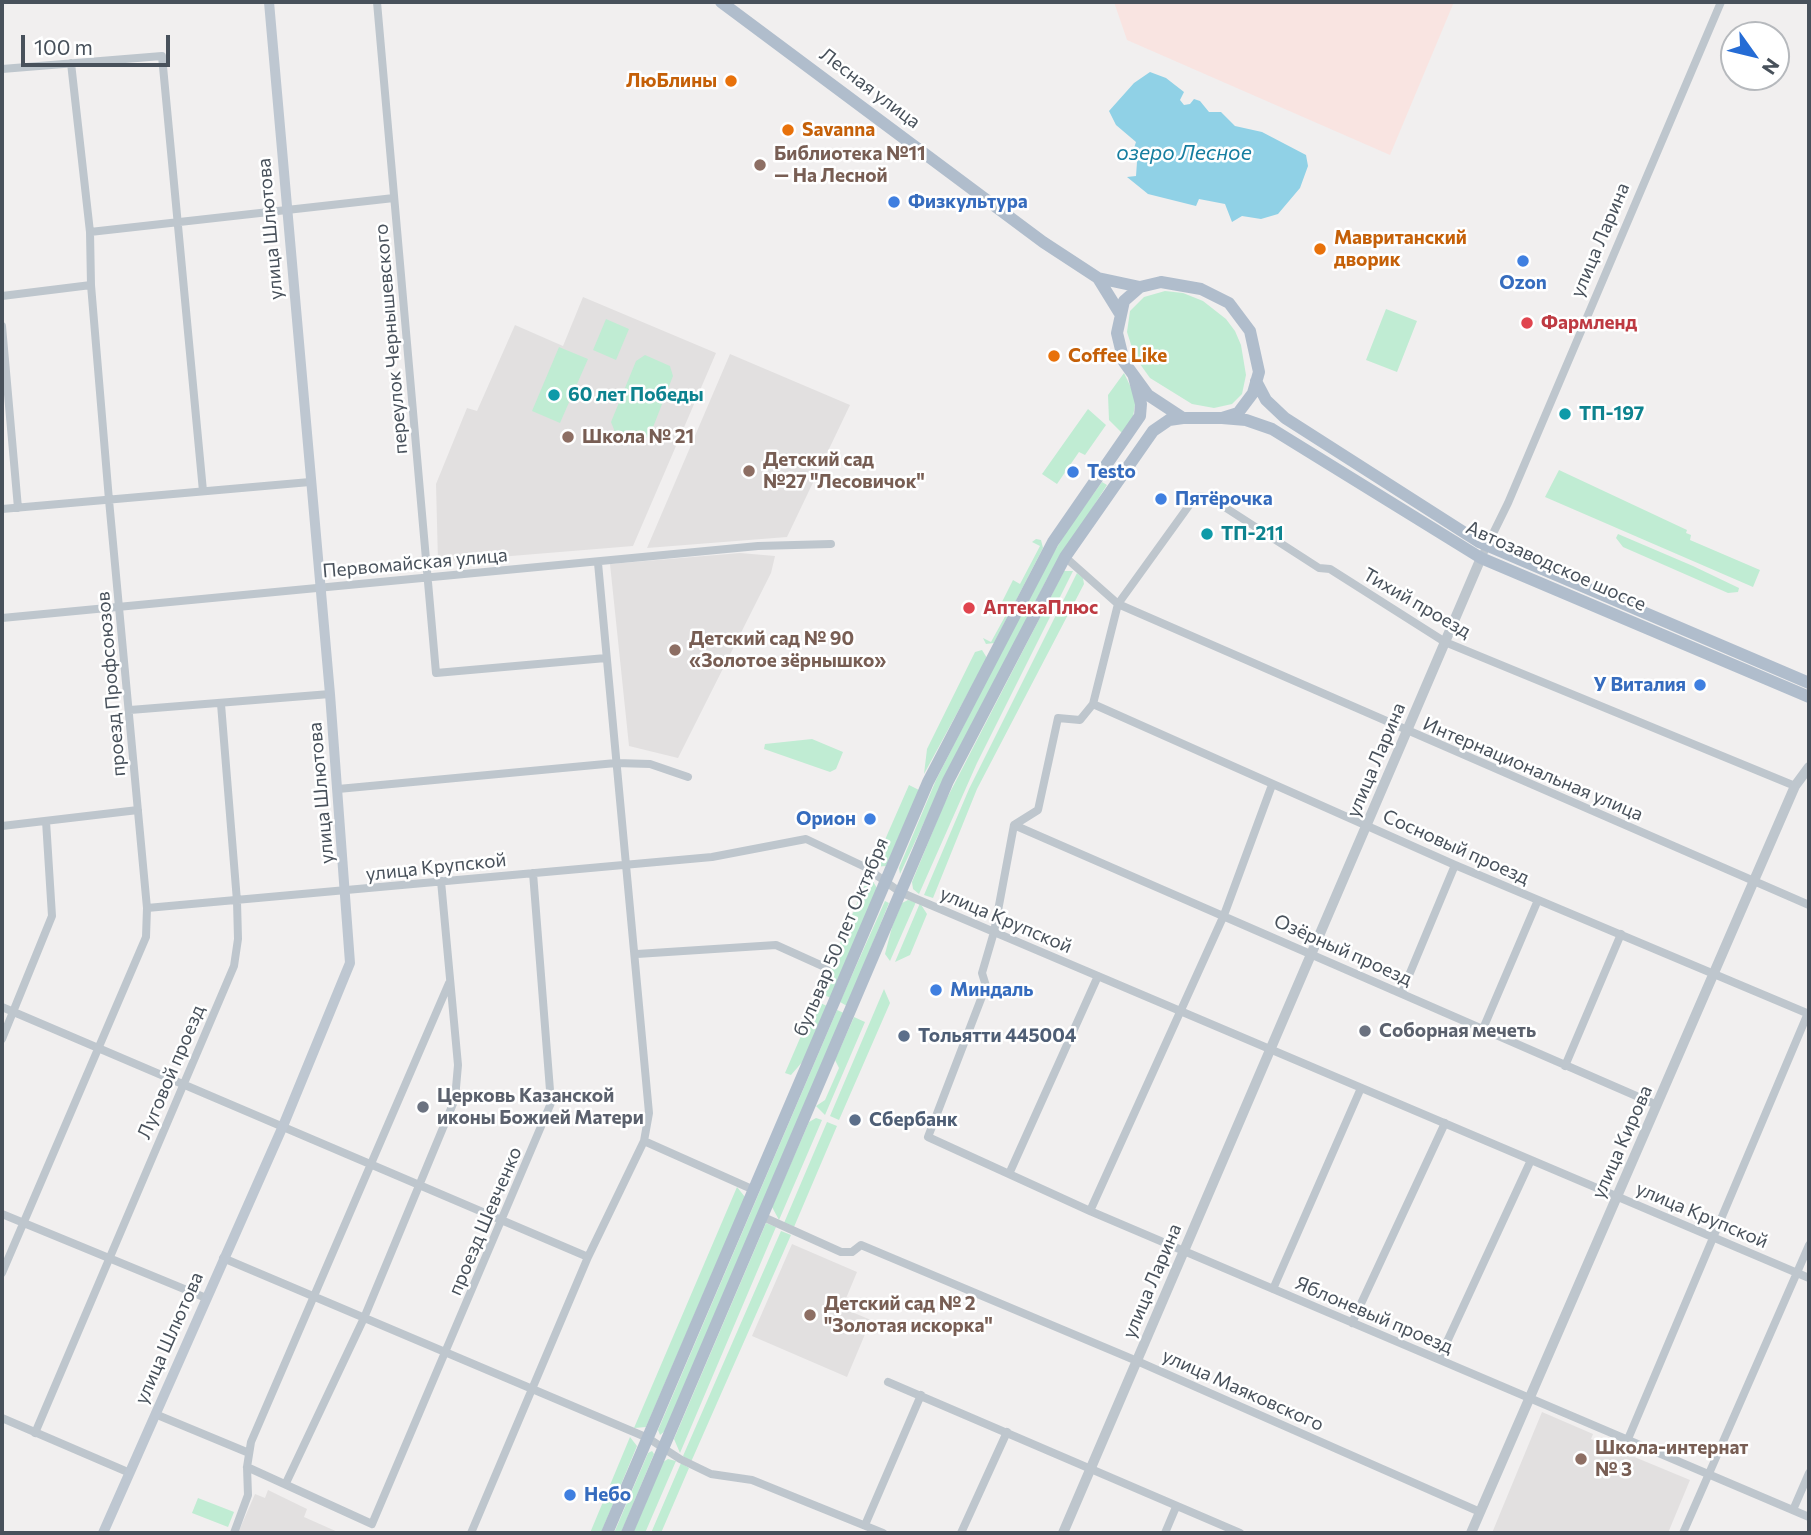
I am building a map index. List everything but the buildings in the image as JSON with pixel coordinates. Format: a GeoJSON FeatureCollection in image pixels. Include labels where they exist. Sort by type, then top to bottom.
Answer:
{"type":"FeatureCollection","features":[{"type":"Feature","properties":{"kind":"main road","name":"улица Шлютова"},"geometry":{"type":"LineString","coordinates":[[103,1533],[283,1126],[347,974],[351,954],[269,2]]}},
{"type":"Feature","properties":{"kind":"main road","name":"Лесная улица"},"geometry":{"type":"LineString","coordinates":[[721,2],[1043,242],[1098,278],[1140,287]]}},
{"type":"Feature","properties":{"kind":"main road","name":"Лесная улица"},"geometry":{"type":"LineString","coordinates":[[1098,278],[1119,312]]}},
{"type":"Feature","properties":{"kind":"main road"},"geometry":{"type":"LineString","coordinates":[[1161,282],[1188,285],[1228,303],[1250,331],[1256,352],[1256,381],[1247,405],[1222,418],[1183,418],[1148,395],[1133,377],[1118,345],[1119,312],[1130,294],[1140,287],[1161,282]]}},
{"type":"Feature","properties":{"kind":"main road","name":"бульвар 50 лет Октября"},"geometry":{"type":"LineString","coordinates":[[607,1533],[929,782],[1053,542],[1140,415],[1141,404],[1133,377]]}},
{"type":"Feature","properties":{"kind":"main road","name":"Автозаводское шоссе"},"geometry":{"type":"LineString","coordinates":[[1256,381],[1266,400],[1285,418],[1484,552],[1809,683]]}},
{"type":"Feature","properties":{"kind":"main road","name":"бульвар 50 лет Октября"},"geometry":{"type":"LineString","coordinates":[[627,1533],[948,780],[1065,557],[1153,431],[1169,419],[1183,418]]}},
{"type":"Feature","properties":{"kind":"main road","name":"Автозаводское шоссе"},"geometry":{"type":"LineString","coordinates":[[1222,418],[1246,420],[1272,429],[1484,552],[1809,697]]}},
{"type":"Feature","properties":{"kind":"street","name":"переулок Чернышевского"},"geometry":{"type":"LineString","coordinates":[[377,2],[436,673],[606,658]]}},
{"type":"Feature","properties":{"kind":"street","name":"улица Ларина"},"geometry":{"type":"LineString","coordinates":[[1063,1533],[1721,2]]}},
{"type":"Feature","properties":{"kind":"street"},"geometry":{"type":"LineString","coordinates":[[2,69],[162,56],[203,491]]}},
{"type":"Feature","properties":{"kind":"street","name":"проезд Профсоюзов"},"geometry":{"type":"LineString","coordinates":[[2,1273],[146,937],[147,908],[109,500],[91,285],[90,232],[71,63]]}},
{"type":"Feature","properties":{"kind":"street"},"geometry":{"type":"LineString","coordinates":[[90,232],[394,198]]}},
{"type":"Feature","properties":{"kind":"street"},"geometry":{"type":"LineString","coordinates":[[2,296],[91,285]]}},
{"type":"Feature","properties":{"kind":"street"},"geometry":{"type":"LineString","coordinates":[[2,326],[18,508]]}},
{"type":"Feature","properties":{"kind":"street"},"geometry":{"type":"LineString","coordinates":[[2,509],[310,482]]}},
{"type":"Feature","properties":{"kind":"street","name":"Тихий проезд"},"geometry":{"type":"LineString","coordinates":[[1118,604],[1193,500],[1203,495],[1446,642],[1795,786]]}},
{"type":"Feature","properties":{"kind":"street","name":"Первомайская улица"},"geometry":{"type":"LineString","coordinates":[[2,618],[758,546],[831,544]]}},
{"type":"Feature","properties":{"kind":"street","name":"Интернациональная улица"},"geometry":{"type":"LineString","coordinates":[[1065,557],[1118,604],[1809,905]]}},
{"type":"Feature","properties":{"kind":"street"},"geometry":{"type":"LineString","coordinates":[[471,1533],[588,1257],[644,1141],[649,1113],[637,954],[598,563]]}},
{"type":"Feature","properties":{"kind":"street"},"geometry":{"type":"LineString","coordinates":[[994,932],[1014,825],[1038,810],[1058,718],[1080,720],[1093,704],[1118,604]]}},
{"type":"Feature","properties":{"kind":"street"},"geometry":{"type":"LineString","coordinates":[[130,710],[330,694]]}},
{"type":"Feature","properties":{"kind":"street","name":"Луговой проезд"},"geometry":{"type":"LineString","coordinates":[[35,1433],[234,966],[238,939],[237,901],[221,704]]}},
{"type":"Feature","properties":{"kind":"street","name":"Сосновый проезд"},"geometry":{"type":"LineString","coordinates":[[1093,704],[1455,865],[1808,1013]]}},
{"type":"Feature","properties":{"kind":"street"},"geometry":{"type":"LineString","coordinates":[[338,789],[616,763],[650,764],[688,777]]}},
{"type":"Feature","properties":{"kind":"street","name":"улица Кирова"},"geometry":{"type":"LineString","coordinates":[[1471,1533],[1795,786],[1809,767]]}},
{"type":"Feature","properties":{"kind":"street"},"geometry":{"type":"LineString","coordinates":[[1090,1211],[1182,1012],[1223,915],[1272,785]]}},
{"type":"Feature","properties":{"kind":"street"},"geometry":{"type":"LineString","coordinates":[[2,826],[138,810]]}},
{"type":"Feature","properties":{"kind":"street"},"geometry":{"type":"LineString","coordinates":[[2,1039],[52,916],[46,821]]}},
{"type":"Feature","properties":{"kind":"street","name":"Озёрный проезд"},"geometry":{"type":"LineString","coordinates":[[1014,825],[1657,1105]]}},
{"type":"Feature","properties":{"kind":"street","name":"улица Крупской"},"geometry":{"type":"LineString","coordinates":[[147,908],[712,857],[806,839],[866,867],[900,892],[1809,1278]]}},
{"type":"Feature","properties":{"kind":"street"},"geometry":{"type":"LineString","coordinates":[[1402,992],[1455,865]]}},
{"type":"Feature","properties":{"kind":"street","name":"проезд Шевченко"},"geometry":{"type":"LineString","coordinates":[[286,1483],[310,1497],[372,1524],[504,1219],[551,1103],[533,873]]}},
{"type":"Feature","properties":{"kind":"street"},"geometry":{"type":"LineString","coordinates":[[247,1467],[286,1483],[364,1318],[455,1099],[458,1065],[441,881]]}},
{"type":"Feature","properties":{"kind":"street"},"geometry":{"type":"LineString","coordinates":[[1482,1031],[1538,900]]}},
{"type":"Feature","properties":{"kind":"street","name":"Яблоневый проезд"},"geometry":{"type":"LineString","coordinates":[[994,932],[982,973],[986,986],[928,1137],[1090,1211],[1709,1472],[1809,1517]]}},
{"type":"Feature","properties":{"kind":"street"},"geometry":{"type":"LineString","coordinates":[[1565,1066],[1621,934]]}},
{"type":"Feature","properties":{"kind":"street"},"geometry":{"type":"LineString","coordinates":[[637,954],[776,945],[827,968]]}},
{"type":"Feature","properties":{"kind":"street"},"geometry":{"type":"LineString","coordinates":[[1009,1174],[1098,976]]}},
{"type":"Feature","properties":{"kind":"street"},"geometry":{"type":"LineString","coordinates":[[234,1533],[248,1495],[248,1453],[450,980]]}},
{"type":"Feature","properties":{"kind":"street"},"geometry":{"type":"LineString","coordinates":[[2,1007],[588,1257]]}},
{"type":"Feature","properties":{"kind":"street"},"geometry":{"type":"LineString","coordinates":[[1628,1439],[1808,1013]]}},
{"type":"Feature","properties":{"kind":"street"},"geometry":{"type":"LineString","coordinates":[[1273,1289],[1361,1088]]}},
{"type":"Feature","properties":{"kind":"street"},"geometry":{"type":"LineString","coordinates":[[1352,1323],[1445,1123]]}},
{"type":"Feature","properties":{"kind":"street"},"geometry":{"type":"LineString","coordinates":[[644,1141],[754,1190]]}},
{"type":"Feature","properties":{"kind":"street"},"geometry":{"type":"LineString","coordinates":[[1439,1359],[1531,1160]]}},
{"type":"Feature","properties":{"kind":"street"},"geometry":{"type":"LineString","coordinates":[[2,1214],[205,1298]]}},
{"type":"Feature","properties":{"kind":"street","name":"улица Маяковского"},"geometry":{"type":"LineString","coordinates":[[761,1216],[841,1252],[852,1252],[861,1245],[1137,1361],[1480,1512]]}},
{"type":"Feature","properties":{"kind":"street"},"geometry":{"type":"LineString","coordinates":[[1683,1533],[1809,1245]]}},
{"type":"Feature","properties":{"kind":"street"},"geometry":{"type":"LineString","coordinates":[[223,1258],[648,1438],[680,1459],[711,1474],[752,1480],[883,1533]]}},
{"type":"Feature","properties":{"kind":"street"},"geometry":{"type":"LineString","coordinates":[[888,1382],[1240,1533]]}},
{"type":"Feature","properties":{"kind":"street"},"geometry":{"type":"LineString","coordinates":[[865,1525],[921,1395]]}},
{"type":"Feature","properties":{"kind":"street"},"geometry":{"type":"LineString","coordinates":[[155,1414],[248,1453]]}},
{"type":"Feature","properties":{"kind":"street"},"geometry":{"type":"LineString","coordinates":[[2,1418],[130,1473]]}},
{"type":"Feature","properties":{"kind":"street"},"geometry":{"type":"LineString","coordinates":[[961,1533],[1007,1432]]}},
{"type":"Feature","properties":{"kind":"street"},"geometry":{"type":"LineString","coordinates":[[1794,1510],[1809,1473]]}},
{"type":"Feature","properties":{"kind":"street"},"geometry":{"type":"LineString","coordinates":[[1165,1533],[1175,1507]]}},
{"type":"Feature","properties":{"kind":"shaded area"},"geometry":{"type":"Polygon","coordinates":[[[1114,2],[1454,2],[1390,155],[1127,40],[1114,2]]]}},
{"type":"Feature","properties":{"kind":"shaded area","name":"Школа № 21"},"geometry":{"type":"Polygon","coordinates":[[[583,297],[716,353],[633,546],[438,562],[436,484],[467,408],[477,411],[515,325],[563,346],[583,297]]]}},
{"type":"Feature","properties":{"kind":"shaded area","name":"Детский сад №27 \"Лесовичок\""},"geometry":{"type":"Polygon","coordinates":[[[730,354],[850,405],[787,537],[647,548],[730,354]]]}},
{"type":"Feature","properties":{"kind":"shaded area","name":"Детский сад № 90 «Золотое зёрнышко»"},"geometry":{"type":"Polygon","coordinates":[[[740,553],[775,556],[771,573],[678,758],[629,746],[610,564],[740,553]]]}},
{"type":"Feature","properties":{"kind":"shaded area","name":"Детский сад № 2 \"Золотая искорка\""},"geometry":{"type":"Polygon","coordinates":[[[792,1244],[857,1272],[842,1308],[871,1320],[847,1377],[752,1336],[792,1244]]]}},
{"type":"Feature","properties":{"kind":"shaded area","name":"Школа-интернат № 3"},"geometry":{"type":"Polygon","coordinates":[[[1542,1412],[1593,1434],[1591,1439],[1690,1480],[1668,1533],[1492,1533],[1542,1412]]]}},
{"type":"Feature","properties":{"kind":"shaded area"},"geometry":{"type":"Polygon","coordinates":[[[268,1490],[307,1509],[304,1517],[340,1533],[238,1533],[255,1494],[265,1498],[268,1490]]]}},
{"type":"Feature","properties":{"kind":"green space"},"geometry":{"type":"Polygon","coordinates":[[[1165,291],[1183,293],[1203,301],[1226,319],[1235,331],[1241,345],[1246,375],[1242,394],[1232,404],[1214,408],[1192,404],[1150,378],[1135,357],[1127,332],[1130,311],[1144,297],[1165,291]]]}},
{"type":"Feature","properties":{"kind":"green space"},"geometry":{"type":"Polygon","coordinates":[[[1386,309],[1417,321],[1397,372],[1366,360],[1386,309]]]}},
{"type":"Feature","properties":{"kind":"green space"},"geometry":{"type":"Polygon","coordinates":[[[606,319],[629,329],[616,360],[593,350],[606,319]]]}},
{"type":"Feature","properties":{"kind":"green space"},"geometry":{"type":"Polygon","coordinates":[[[559,347],[588,359],[560,423],[532,411],[559,347]]]}},
{"type":"Feature","properties":{"kind":"green space"},"geometry":{"type":"Polygon","coordinates":[[[645,355],[670,366],[673,376],[650,435],[641,442],[615,432],[611,422],[636,361],[645,355]]]}},
{"type":"Feature","properties":{"kind":"green space"},"geometry":{"type":"Polygon","coordinates":[[[1124,373],[1136,398],[1133,417],[1122,433],[1109,420],[1108,395],[1124,373]]]}},
{"type":"Feature","properties":{"kind":"green space"},"geometry":{"type":"Polygon","coordinates":[[[1088,409],[1106,425],[1085,455],[1079,452],[1057,484],[1042,474],[1088,409]]]}},
{"type":"Feature","properties":{"kind":"green space"},"geometry":{"type":"Polygon","coordinates":[[[1559,470],[1687,530],[1686,533],[1691,535],[1690,540],[1760,570],[1753,587],[1545,497],[1559,470]]]}},
{"type":"Feature","properties":{"kind":"green space"},"geometry":{"type":"Polygon","coordinates":[[[1102,482],[1107,485],[1047,579],[942,784],[900,874],[899,868],[936,780],[1041,574],[1068,529],[1102,482]]]}},
{"type":"Feature","properties":{"kind":"green space"},"geometry":{"type":"Polygon","coordinates":[[[1618,534],[1739,588],[1738,592],[1728,593],[1623,547],[1616,538],[1618,534]]]}},
{"type":"Feature","properties":{"kind":"green space"},"geometry":{"type":"Polygon","coordinates":[[[1041,540],[1043,548],[994,643],[986,644],[983,638],[991,642],[1008,611],[1000,606],[1013,580],[1020,584],[1040,546],[1032,542],[1041,540]]]}},
{"type":"Feature","properties":{"kind":"green space"},"geometry":{"type":"Polygon","coordinates":[[[1064,571],[1073,571],[977,763],[919,894],[913,889],[912,882],[944,804],[1064,571]]]}},
{"type":"Feature","properties":{"kind":"green space"},"geometry":{"type":"Polygon","coordinates":[[[1077,573],[1083,578],[1084,584],[977,789],[933,898],[924,895],[969,789],[1077,573]]]}},
{"type":"Feature","properties":{"kind":"green space"},"geometry":{"type":"Polygon","coordinates":[[[982,650],[987,658],[924,774],[927,749],[975,652],[982,650]]]}},
{"type":"Feature","properties":{"kind":"green space"},"geometry":{"type":"Polygon","coordinates":[[[812,739],[843,752],[836,769],[830,772],[764,749],[765,744],[812,739]]]}},
{"type":"Feature","properties":{"kind":"green space"},"geometry":{"type":"Polygon","coordinates":[[[909,785],[919,790],[886,866],[873,867],[909,785]]]}},
{"type":"Feature","properties":{"kind":"green space"},"geometry":{"type":"Polygon","coordinates":[[[869,875],[877,888],[831,998],[819,993],[869,875]]]}},
{"type":"Feature","properties":{"kind":"green space"},"geometry":{"type":"Polygon","coordinates":[[[908,900],[916,902],[890,961],[885,954],[892,927],[902,903],[908,900]]]}},
{"type":"Feature","properties":{"kind":"green space"},"geometry":{"type":"Polygon","coordinates":[[[885,901],[889,903],[847,1006],[840,1002],[885,901]]]}},
{"type":"Feature","properties":{"kind":"green space"},"geometry":{"type":"Polygon","coordinates":[[[920,903],[927,914],[910,955],[895,962],[920,903]]]}},
{"type":"Feature","properties":{"kind":"green space"},"geometry":{"type":"Polygon","coordinates":[[[884,989],[890,1003],[839,1120],[830,1116],[884,989]]]}},
{"type":"Feature","properties":{"kind":"green space"},"geometry":{"type":"Polygon","coordinates":[[[816,1001],[827,1006],[804,1060],[791,1075],[785,1073],[816,1001]]]}},
{"type":"Feature","properties":{"kind":"green space"},"geometry":{"type":"Polygon","coordinates":[[[837,1010],[844,1013],[665,1431],[660,1435],[658,1430],[837,1010]]]}},
{"type":"Feature","properties":{"kind":"green space"},"geometry":{"type":"Polygon","coordinates":[[[854,1017],[865,1022],[825,1115],[816,1106],[825,1100],[839,1068],[835,1060],[854,1017]]]}},
{"type":"Feature","properties":{"kind":"green space"},"geometry":{"type":"Polygon","coordinates":[[[816,1118],[822,1120],[779,1220],[772,1207],[809,1122],[816,1118]]]}},
{"type":"Feature","properties":{"kind":"green space"},"geometry":{"type":"Polygon","coordinates":[[[827,1122],[837,1126],[794,1227],[784,1223],[827,1122]]]}},
{"type":"Feature","properties":{"kind":"green space"},"geometry":{"type":"Polygon","coordinates":[[[737,1187],[745,1197],[646,1427],[634,1428],[737,1187]]]}},
{"type":"Feature","properties":{"kind":"green space"},"geometry":{"type":"Polygon","coordinates":[[[766,1223],[776,1227],[680,1453],[674,1439],[766,1223]]]}},
{"type":"Feature","properties":{"kind":"green space"},"geometry":{"type":"Polygon","coordinates":[[[781,1231],[791,1235],[691,1462],[683,1456],[781,1231]]]}},
{"type":"Feature","properties":{"kind":"green space"},"geometry":{"type":"Polygon","coordinates":[[[630,1437],[637,1446],[601,1533],[590,1533],[630,1437]]]}},
{"type":"Feature","properties":{"kind":"green space"},"geometry":{"type":"Polygon","coordinates":[[[652,1451],[654,1454],[621,1533],[614,1533],[648,1453],[652,1451]]]}},
{"type":"Feature","properties":{"kind":"green space"},"geometry":{"type":"Polygon","coordinates":[[[668,1459],[676,1461],[645,1533],[633,1533],[663,1462],[668,1459]]]}},
{"type":"Feature","properties":{"kind":"green space"},"geometry":{"type":"Polygon","coordinates":[[[681,1463],[689,1468],[661,1533],[651,1533],[681,1463]]]}},
{"type":"Feature","properties":{"kind":"green space"},"geometry":{"type":"Polygon","coordinates":[[[198,1498],[234,1512],[228,1527],[192,1513],[198,1498]]]}},
{"type":"Feature","properties":{"kind":"water","name":"озеро Лесное"},"geometry":{"type":"Polygon","coordinates":[[[1150,72],[1166,78],[1184,92],[1180,100],[1184,105],[1190,104],[1194,99],[1200,101],[1209,112],[1221,112],[1235,126],[1262,132],[1306,155],[1308,166],[1300,188],[1278,214],[1261,219],[1242,216],[1232,222],[1225,204],[1199,199],[1196,206],[1148,194],[1127,177],[1136,176],[1137,162],[1133,151],[1136,142],[1116,125],[1109,111],[1134,83],[1150,72]]]}},
{"type":"Feature","properties":{"kind":"place","name":"ЛюБлины"},"geometry":{"type":"Point","coordinates":[731,81]}},
{"type":"Feature","properties":{"kind":"place","name":"Savanna"},"geometry":{"type":"Point","coordinates":[788,130]}},
{"type":"Feature","properties":{"kind":"place","name":"Библиотека №11 — На Лесной"},"geometry":{"type":"Point","coordinates":[760,165]}},
{"type":"Feature","properties":{"kind":"place","name":"Физкультура"},"geometry":{"type":"Point","coordinates":[894,202]}},
{"type":"Feature","properties":{"kind":"place","name":"Мавританский дворик"},"geometry":{"type":"Point","coordinates":[1320,249]}},
{"type":"Feature","properties":{"kind":"place","name":"Ozon"},"geometry":{"type":"Point","coordinates":[1523,261]}},
{"type":"Feature","properties":{"kind":"place","name":"Фармленд"},"geometry":{"type":"Point","coordinates":[1527,323]}},
{"type":"Feature","properties":{"kind":"place","name":"Coffee Like"},"geometry":{"type":"Point","coordinates":[1054,356]}},
{"type":"Feature","properties":{"kind":"place","name":"60 лет Победы"},"geometry":{"type":"Point","coordinates":[554,395]}},
{"type":"Feature","properties":{"kind":"place","name":"ТП-197"},"geometry":{"type":"Point","coordinates":[1565,414]}},
{"type":"Feature","properties":{"kind":"place","name":"Школа № 21"},"geometry":{"type":"Point","coordinates":[568,437]}},
{"type":"Feature","properties":{"kind":"place","name":"Детский сад №27 \"Лесовичок\""},"geometry":{"type":"Point","coordinates":[749,471]}},
{"type":"Feature","properties":{"kind":"place","name":"Testo"},"geometry":{"type":"Point","coordinates":[1073,472]}},
{"type":"Feature","properties":{"kind":"place","name":"Пятёрочка"},"geometry":{"type":"Point","coordinates":[1161,499]}},
{"type":"Feature","properties":{"kind":"place","name":"ТП-211"},"geometry":{"type":"Point","coordinates":[1207,534]}},
{"type":"Feature","properties":{"kind":"place","name":"АптекаПлюс"},"geometry":{"type":"Point","coordinates":[969,608]}},
{"type":"Feature","properties":{"kind":"place","name":"Детский сад № 90 «Золотое зёрнышко»"},"geometry":{"type":"Point","coordinates":[675,650]}},
{"type":"Feature","properties":{"kind":"place","name":"У Виталия"},"geometry":{"type":"Point","coordinates":[1700,685]}},
{"type":"Feature","properties":{"kind":"place","name":"Орион"},"geometry":{"type":"Point","coordinates":[870,819]}},
{"type":"Feature","properties":{"kind":"place","name":"Миндаль"},"geometry":{"type":"Point","coordinates":[936,990]}},
{"type":"Feature","properties":{"kind":"place","name":"Cоборная мечеть"},"geometry":{"type":"Point","coordinates":[1365,1031]}},
{"type":"Feature","properties":{"kind":"place","name":"Тольятти 445004"},"geometry":{"type":"Point","coordinates":[904,1036]}},
{"type":"Feature","properties":{"kind":"place","name":"Церковь Казанской иконы Божией Матери"},"geometry":{"type":"Point","coordinates":[423,1107]}},
{"type":"Feature","properties":{"kind":"place","name":"Сбербанк"},"geometry":{"type":"Point","coordinates":[855,1120]}},
{"type":"Feature","properties":{"kind":"place","name":"Детский сад № 2 \"Золотая искорка\""},"geometry":{"type":"Point","coordinates":[810,1315]}},
{"type":"Feature","properties":{"kind":"place","name":"Школа-интернат № 3"},"geometry":{"type":"Point","coordinates":[1581,1459]}},
{"type":"Feature","properties":{"kind":"place","name":"Небо"},"geometry":{"type":"Point","coordinates":[570,1495]}}]}
